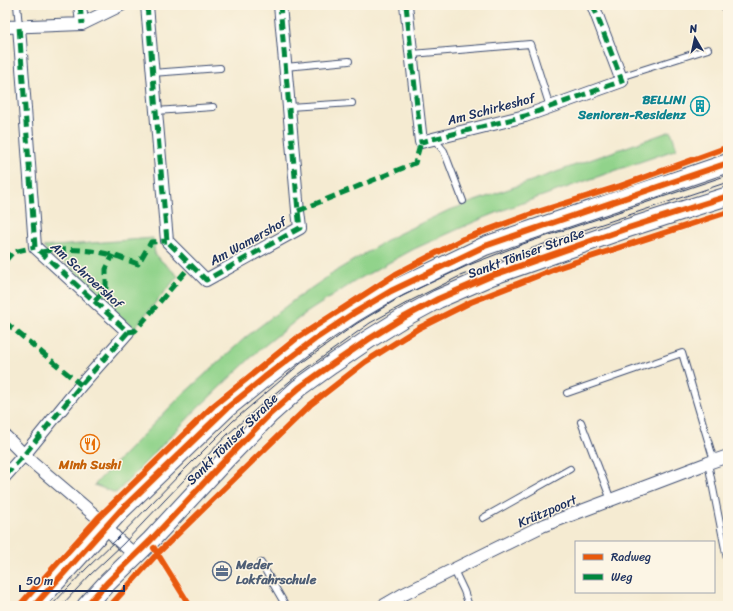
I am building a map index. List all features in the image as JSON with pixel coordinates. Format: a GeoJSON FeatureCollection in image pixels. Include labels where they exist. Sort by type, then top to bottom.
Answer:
{"type":"FeatureCollection","features":[{"type":"Feature","properties":{"kind":"main road","name":"Sankt Töniser Straße"},"geometry":{"type":"LineString","coordinates":[[34,606],[120,511],[227,408],[315,339],[354,313],[391,291],[485,246],[728,163]]}},
{"type":"Feature","properties":{"kind":"main road","name":"Sankt Töniser Straße"},"geometry":{"type":"LineString","coordinates":[[86,606],[150,541],[270,414],[299,388],[356,348],[403,318],[438,299],[491,276],[728,196]]}},
{"type":"Feature","properties":{"kind":"street"},"geometry":{"type":"LineString","coordinates":[[80,5],[82,24]]}},
{"type":"Feature","properties":{"kind":"street"},"geometry":{"type":"LineString","coordinates":[[5,27],[82,24],[121,5]]}},
{"type":"Feature","properties":{"kind":"street","name":"Am Wamershof"},"geometry":{"type":"LineString","coordinates":[[146,5],[167,241],[206,280],[300,228],[280,5]]}},
{"type":"Feature","properties":{"kind":"street","name":"Am Schirkeshof"},"geometry":{"type":"LineString","coordinates":[[406,5],[421,142],[526,116],[622,81],[620,77]]}},
{"type":"Feature","properties":{"kind":"street"},"geometry":{"type":"LineString","coordinates":[[593,5],[620,77]]}},
{"type":"Feature","properties":{"kind":"street","name":"Am Schroershof"},"geometry":{"type":"LineString","coordinates":[[19,26],[35,247],[128,332],[81,385],[24,455]]}},
{"type":"Feature","properties":{"kind":"street"},"geometry":{"type":"LineString","coordinates":[[5,436],[24,455],[98,518],[117,539],[135,555]]}},
{"type":"Feature","properties":{"kind":"street"},"geometry":{"type":"LineString","coordinates":[[5,476],[24,455]]}},
{"type":"Feature","properties":{"kind":"street","name":"Krützpoort"},"geometry":{"type":"LineString","coordinates":[[383,606],[402,595],[542,526],[728,456]]}},
{"type":"Feature","properties":{"kind":"lane"},"geometry":{"type":"LineString","coordinates":[[17,5],[19,26]]}},
{"type":"Feature","properties":{"kind":"lane"},"geometry":{"type":"LineString","coordinates":[[724,5],[728,16]]}},
{"type":"Feature","properties":{"kind":"lane"},"geometry":{"type":"LineString","coordinates":[[412,54],[530,44],[550,107]]}},
{"type":"Feature","properties":{"kind":"lane"},"geometry":{"type":"LineString","coordinates":[[620,77],[708,49]]}},
{"type":"Feature","properties":{"kind":"lane"},"geometry":{"type":"LineString","coordinates":[[285,67],[349,61]]}},
{"type":"Feature","properties":{"kind":"lane"},"geometry":{"type":"LineString","coordinates":[[152,73],[220,68]]}},
{"type":"Feature","properties":{"kind":"lane"},"geometry":{"type":"LineString","coordinates":[[289,107],[352,103]]}},
{"type":"Feature","properties":{"kind":"lane"},"geometry":{"type":"LineString","coordinates":[[156,111],[213,107]]}},
{"type":"Feature","properties":{"kind":"lane"},"geometry":{"type":"LineString","coordinates":[[434,139],[444,151],[463,201]]}},
{"type":"Feature","properties":{"kind":"lane"},"geometry":{"type":"LineString","coordinates":[[567,393],[682,353],[711,462],[728,564]]}},
{"type":"Feature","properties":{"kind":"lane"},"geometry":{"type":"LineString","coordinates":[[581,422],[611,500]]}},
{"type":"Feature","properties":{"kind":"lane"},"geometry":{"type":"LineString","coordinates":[[483,518],[570,469]]}},
{"type":"Feature","properties":{"kind":"lane"},"geometry":{"type":"LineString","coordinates":[[261,563],[286,606]]}},
{"type":"Feature","properties":{"kind":"lane"},"geometry":{"type":"LineString","coordinates":[[454,570],[464,590],[469,606]]}},
{"type":"Feature","properties":{"kind":"green space"},"geometry":{"type":"Polygon","coordinates":[[[671,131],[677,149],[511,207],[474,222],[414,249],[357,280],[303,315],[259,350],[198,408],[116,493],[94,485],[179,398],[246,337],[294,300],[339,269],[396,235],[447,211],[671,131]]]}},
{"type":"Feature","properties":{"kind":"green space"},"geometry":{"type":"Polygon","coordinates":[[[153,238],[155,255],[178,276],[134,328],[84,284],[86,281],[56,255],[53,258],[43,247],[153,238]]]}},
{"type":"Feature","properties":{"kind":"tram line"},"geometry":{"type":"LineString","coordinates":[[51,606],[233,421],[300,364],[356,324],[404,295],[469,265],[523,244],[728,175]]}},
{"type":"Feature","properties":{"kind":"tram line"},"geometry":{"type":"LineString","coordinates":[[61,606],[90,575],[123,544],[227,435],[295,377],[370,323],[460,276],[557,239],[728,182]]}},
{"type":"Feature","properties":{"kind":"marked path"},"geometry":{"type":"LineString","coordinates":[[80,5],[82,24]]}},
{"type":"Feature","properties":{"kind":"marked path"},"geometry":{"type":"LineString","coordinates":[[147,5],[167,241],[206,280],[300,228],[280,5]]}},
{"type":"Feature","properties":{"kind":"marked path"},"geometry":{"type":"LineString","coordinates":[[406,5],[421,142],[525,116],[622,81],[593,5]]}},
{"type":"Feature","properties":{"kind":"marked path"},"geometry":{"type":"LineString","coordinates":[[5,476],[81,385],[128,332],[35,247],[19,26]]}},
{"type":"Feature","properties":{"kind":"marked path"},"geometry":{"type":"LineString","coordinates":[[298,211],[415,163],[421,142]]}},
{"type":"Feature","properties":{"kind":"marked path"},"geometry":{"type":"LineString","coordinates":[[41,252],[68,250],[94,251],[138,264],[151,242],[167,241]]}},
{"type":"Feature","properties":{"kind":"marked path"},"geometry":{"type":"LineString","coordinates":[[5,261],[13,252],[35,247]]}},
{"type":"Feature","properties":{"kind":"marked path"},"geometry":{"type":"LineString","coordinates":[[95,301],[106,288],[106,269],[113,255]]}},
{"type":"Feature","properties":{"kind":"marked path"},"geometry":{"type":"LineString","coordinates":[[128,332],[135,331],[191,265]]}},
{"type":"Feature","properties":{"kind":"marked path"},"geometry":{"type":"LineString","coordinates":[[5,322],[81,385]]}},
{"type":"Feature","properties":{"kind":"cycle path"},"geometry":{"type":"LineString","coordinates":[[19,606],[98,518],[213,406],[297,338],[396,274],[463,239],[534,213],[620,186],[728,147]]}},
{"type":"Feature","properties":{"kind":"cycle path"},"geometry":{"type":"LineString","coordinates":[[34,606],[120,511],[227,408],[315,339],[354,313],[391,291],[485,246],[728,163]]}},
{"type":"Feature","properties":{"kind":"cycle path"},"geometry":{"type":"LineString","coordinates":[[86,606],[150,541],[270,414],[299,388],[369,339],[438,299],[491,276],[625,229],[728,196]]}},
{"type":"Feature","properties":{"kind":"cycle path"},"geometry":{"type":"LineString","coordinates":[[110,606],[157,554],[310,405],[365,362],[419,328],[471,302],[560,267],[728,212]]}},
{"type":"Feature","properties":{"kind":"cycle path"},"geometry":{"type":"LineString","coordinates":[[154,548],[190,606]]}},
{"type":"Feature","properties":{"kind":"place","name":"BELLINI Senioren-Residenz"},"geometry":{"type":"Point","coordinates":[700,106]}},
{"type":"Feature","properties":{"kind":"place","name":"Minh Sushi"},"geometry":{"type":"Point","coordinates":[90,444]}},
{"type":"Feature","properties":{"kind":"place","name":"Meder Lokfahrschule"},"geometry":{"type":"Point","coordinates":[222,571]}}]}
